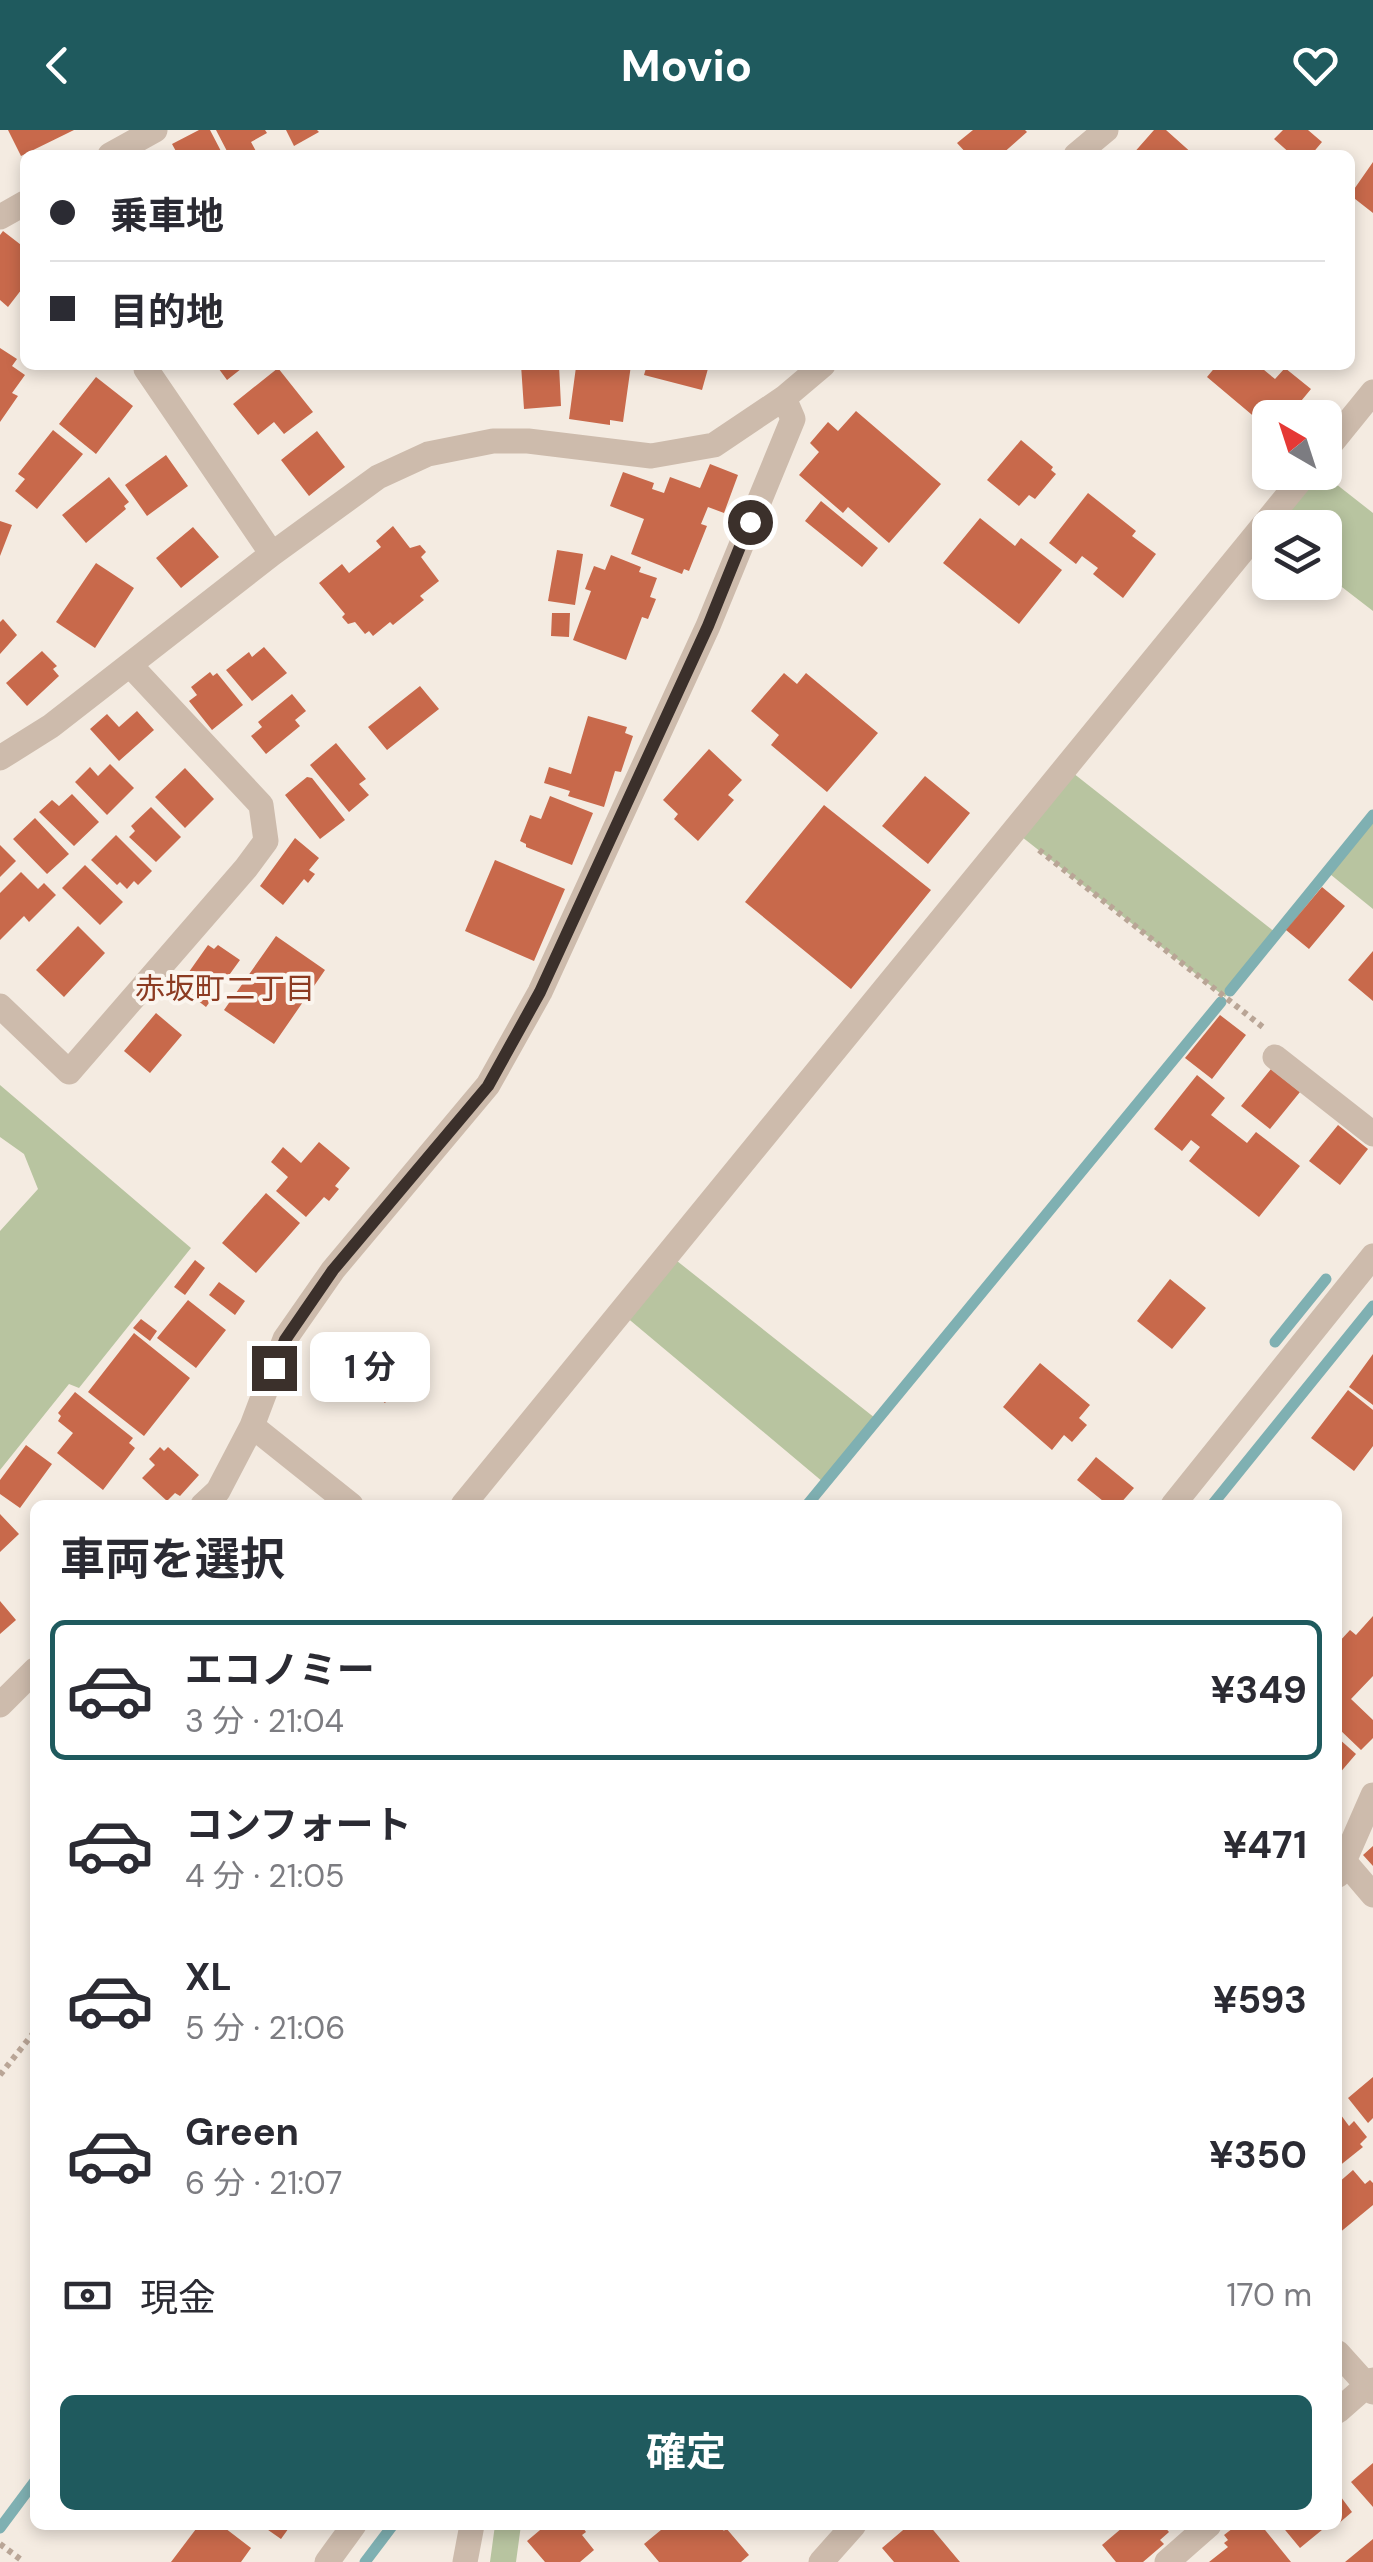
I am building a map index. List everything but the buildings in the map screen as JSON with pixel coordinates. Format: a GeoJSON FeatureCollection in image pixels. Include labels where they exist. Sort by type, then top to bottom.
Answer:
{"type":"FeatureCollection","features":[{"type":"Feature","properties":{"kind":"street"},"geometry":{"type":"LineString","coordinates":[[119,150],[155,130]]}},
{"type":"Feature","properties":{"kind":"street"},"geometry":{"type":"LineString","coordinates":[[1082,150],[1106,130]]}},
{"type":"Feature","properties":{"kind":"street"},"geometry":{"type":"LineString","coordinates":[[147,370],[272,554]]}},
{"type":"Feature","properties":{"kind":"street"},"geometry":{"type":"LineString","coordinates":[[0,758],[52,726],[272,554],[378,477],[428,454],[493,440],[528,440],[651,456],[714,445],[784,398],[817,370]]}},
{"type":"Feature","properties":{"kind":"street"},"geometry":{"type":"LineString","coordinates":[[1342,430],[1373,392]]}},
{"type":"Feature","properties":{"kind":"street"},"geometry":{"type":"LineString","coordinates":[[208,1500],[218,1491],[252,1426],[285,1340],[333,1270],[488,1086],[540,992],[708,626],[793,419],[784,398]]}},
{"type":"Feature","properties":{"kind":"street"},"geometry":{"type":"LineString","coordinates":[[467,1500],[1292,490]]}},
{"type":"Feature","properties":{"kind":"street"},"geometry":{"type":"LineString","coordinates":[[0,1006],[69,1072],[266,841],[261,805],[132,666]]}},
{"type":"Feature","properties":{"kind":"street"},"geometry":{"type":"LineString","coordinates":[[1276,1057],[1373,1134]]}},
{"type":"Feature","properties":{"kind":"street"},"geometry":{"type":"LineString","coordinates":[[1177,1500],[1373,1256]]}},
{"type":"Feature","properties":{"kind":"street"},"geometry":{"type":"LineString","coordinates":[[252,1426],[345,1500]]}},
{"type":"Feature","properties":{"kind":"street"},"geometry":{"type":"LineString","coordinates":[[0,1705],[30,1675]]}},
{"type":"Feature","properties":{"kind":"street"},"geometry":{"type":"LineString","coordinates":[[1342,1866],[1373,1795]]}},
{"type":"Feature","properties":{"kind":"street"},"geometry":{"type":"LineString","coordinates":[[1342,1869],[1373,1895]]}},
{"type":"Feature","properties":{"kind":"street"},"geometry":{"type":"LineString","coordinates":[[1342,2357],[1371,2386],[1342,2408]]}},
{"type":"Feature","properties":{"kind":"street"},"geometry":{"type":"LineString","coordinates":[[327,2562],[350,2530]]}},
{"type":"Feature","properties":{"kind":"street"},"geometry":{"type":"LineString","coordinates":[[466,2562],[471,2530]]}},
{"type":"Feature","properties":{"kind":"street"},"geometry":{"type":"LineString","coordinates":[[820,2562],[849,2530]]}},
{"type":"Feature","properties":{"kind":"street"},"geometry":{"type":"LineString","coordinates":[[1167,2562],[1202,2530]]}},
{"type":"Feature","properties":{"kind":"path"},"geometry":{"type":"LineString","coordinates":[[1014,830],[1269,1032]]}},
{"type":"Feature","properties":{"kind":"path"},"geometry":{"type":"LineString","coordinates":[[0,2075],[30,2037]]}},
{"type":"Feature","properties":{"kind":"path"},"geometry":{"type":"LineString","coordinates":[[0,2544],[24,2562]]}},
{"type":"Feature","properties":{"kind":"green space"},"geometry":{"type":"Polygon","coordinates":[[[1342,489],[1373,513],[1373,611],[1342,587],[1342,510],[1284,510],[1299,490],[1342,489]]]}},
{"type":"Feature","properties":{"kind":"green space"},"geometry":{"type":"Polygon","coordinates":[[[1073,773],[1276,933],[1225,997],[1022,837],[1073,773]]]}},
{"type":"Feature","properties":{"kind":"green space"},"geometry":{"type":"Polygon","coordinates":[[[1373,811],[1373,909],[1325,870],[1373,811]]]}},
{"type":"Feature","properties":{"kind":"green space"},"geometry":{"type":"Polygon","coordinates":[[[0,1085],[191,1248],[79,1388],[69,1384],[0,1470],[0,1231],[38,1189],[24,1154],[0,1137],[0,1085]]]}},
{"type":"Feature","properties":{"kind":"green space"},"geometry":{"type":"Polygon","coordinates":[[[672,1257],[875,1418],[823,1482],[625,1316],[672,1257]]]}},
{"type":"Feature","properties":{"kind":"green space"},"geometry":{"type":"Polygon","coordinates":[[[494,2530],[520,2530],[516,2562],[490,2562],[494,2530]]]}},
{"type":"Feature","properties":{"kind":"waterway"},"geometry":{"type":"LineString","coordinates":[[1230,991],[1373,815]]}},
{"type":"Feature","properties":{"kind":"waterway"},"geometry":{"type":"LineString","coordinates":[[811,1500],[1221,1002]]}},
{"type":"Feature","properties":{"kind":"waterway"},"geometry":{"type":"LineString","coordinates":[[1275,1342],[1326,1279]]}},
{"type":"Feature","properties":{"kind":"waterway"},"geometry":{"type":"LineString","coordinates":[[1216,1500],[1373,1306]]}},
{"type":"Feature","properties":{"kind":"waterway"},"geometry":{"type":"LineString","coordinates":[[0,2528],[30,2488]]}},
{"type":"Feature","properties":{"kind":"waterway"},"geometry":{"type":"LineString","coordinates":[[365,2562],[389,2530]]}},
{"type":"Feature","properties":{"kind":"district","name":"赤坂町二丁目"},"geometry":{"type":"Point","coordinates":[225,988]}},
{"type":"Feature","properties":{"kind":"route"},"geometry":{"type":"LineString","coordinates":[[274,1368],[285,1340],[333,1270],[488,1086],[540,992],[708,626],[750,522]]}}]}
